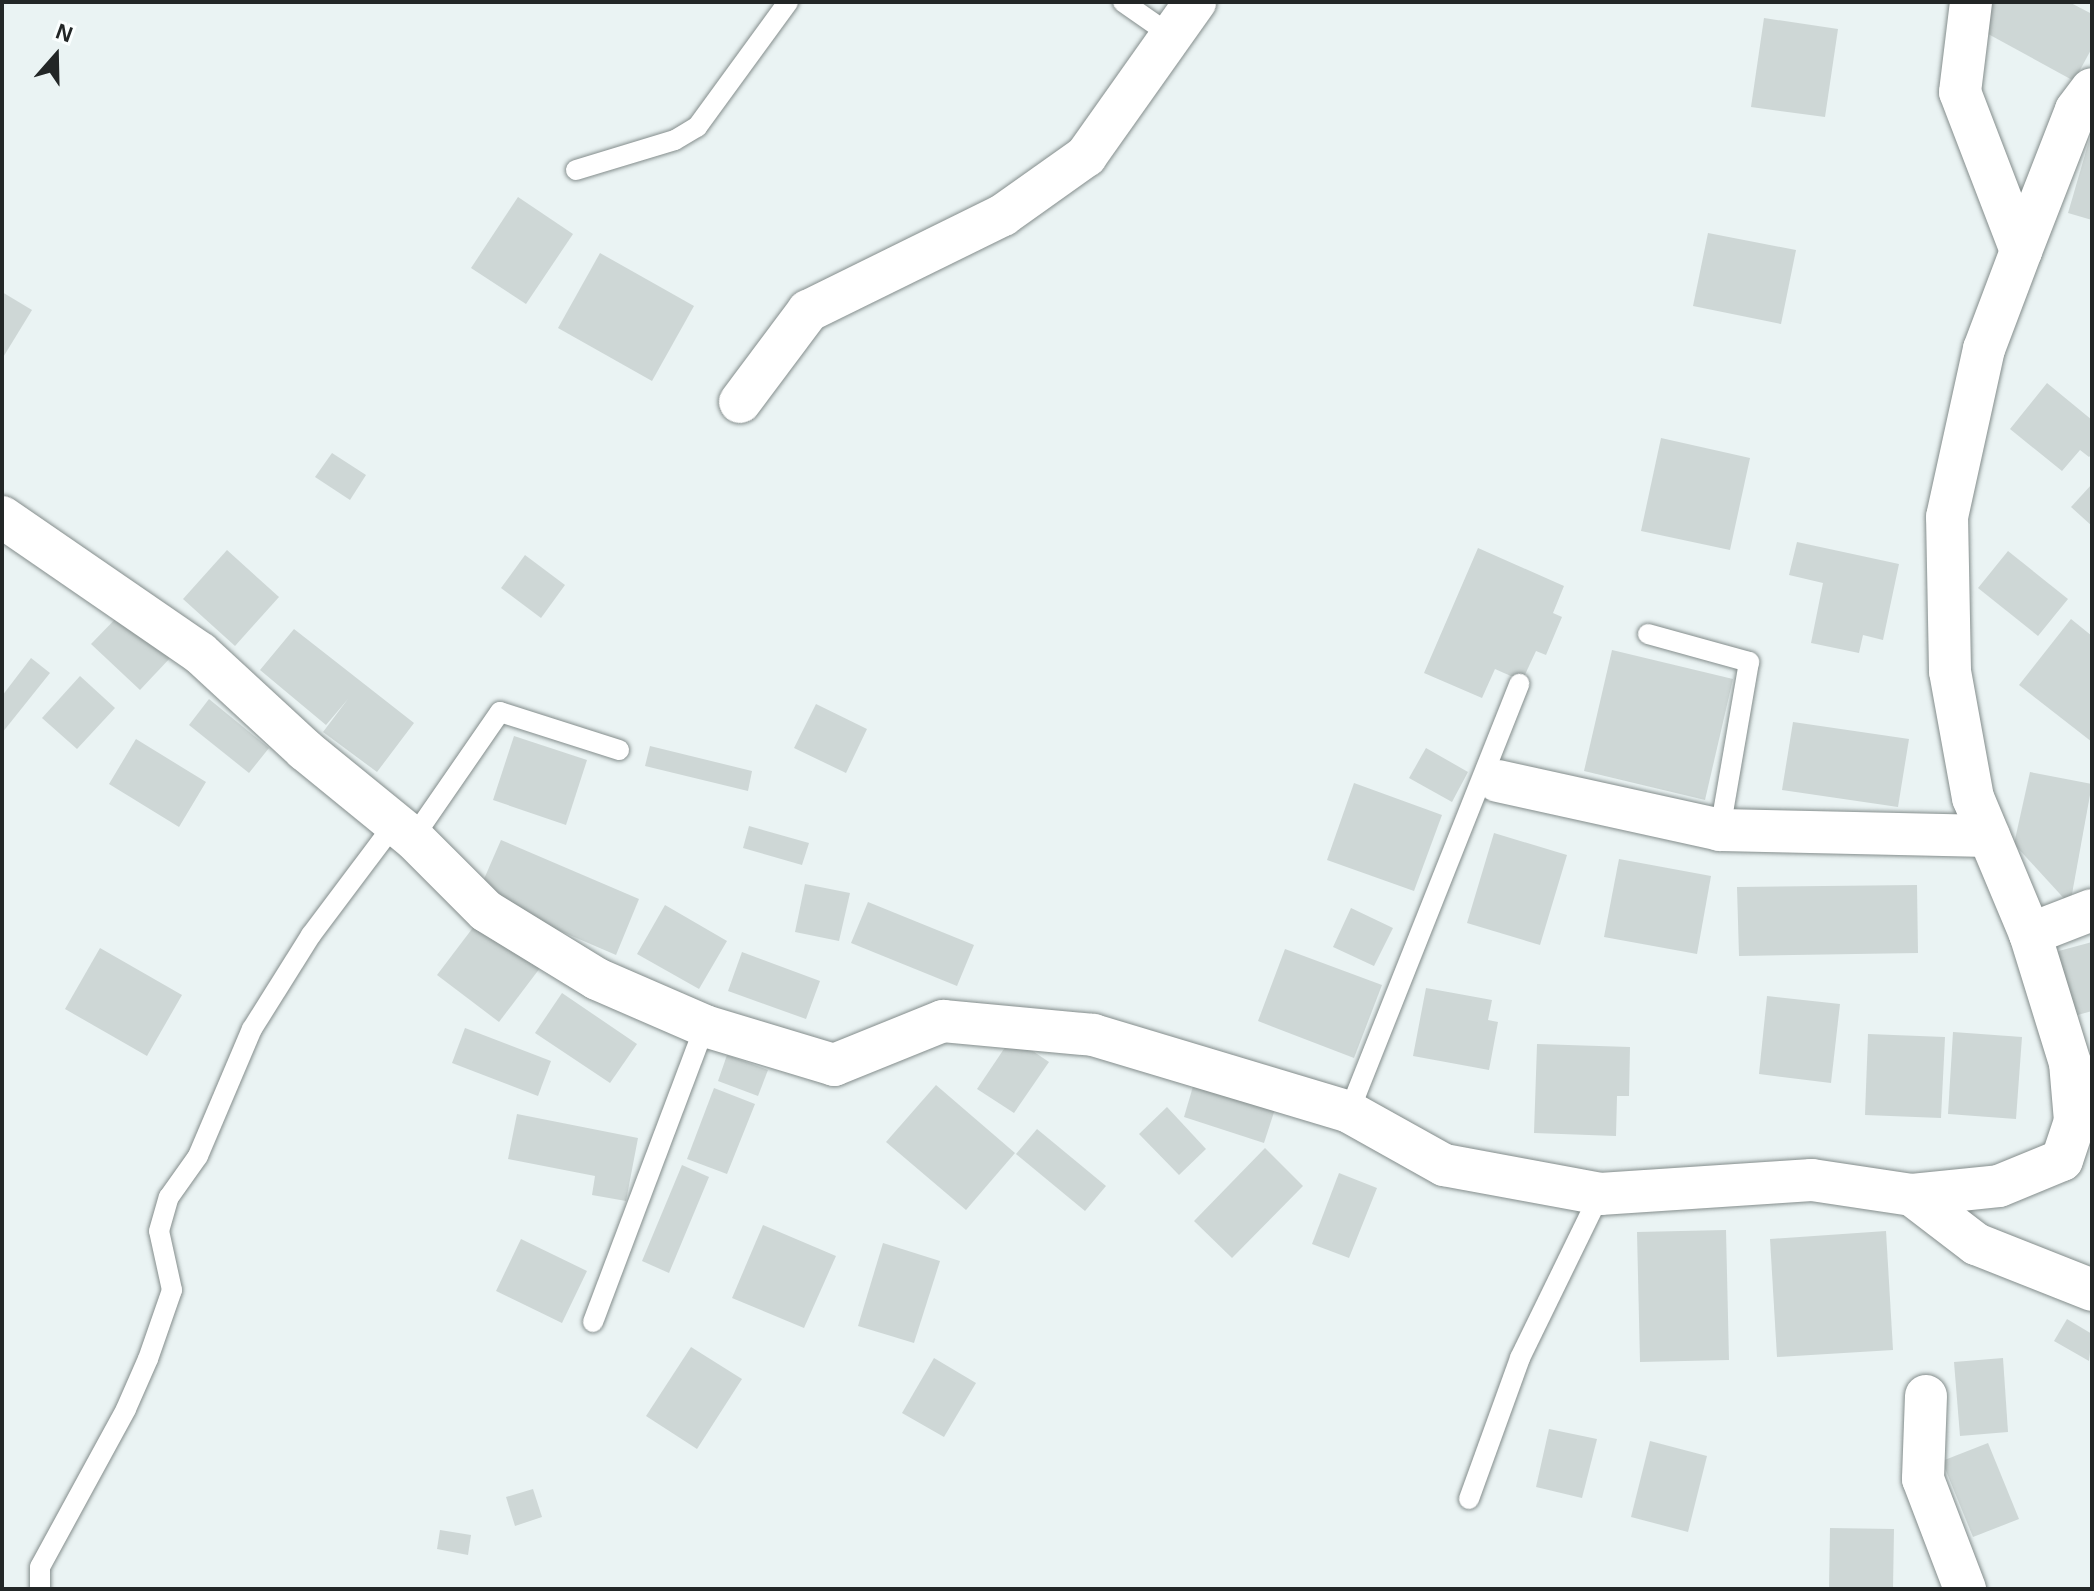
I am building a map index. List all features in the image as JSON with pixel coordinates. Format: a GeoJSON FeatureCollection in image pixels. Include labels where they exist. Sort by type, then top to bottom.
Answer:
{"type":"FeatureCollection","features":[{"type":"Feature","properties":{"kind":"street"},"geometry":{"type":"LineString","coordinates":[[740,402],[808,311],[1003,215],[1086,156],[1195,2]]}},
{"type":"Feature","properties":{"kind":"street"},"geometry":{"type":"LineString","coordinates":[[1971,2],[1960,92],[2021,251]]}},
{"type":"Feature","properties":{"kind":"street"},"geometry":{"type":"LineString","coordinates":[[2,517],[200,653],[305,750],[404,830],[486,911],[597,979],[705,1026],[834,1065],[943,1021],[1093,1035],[1349,1112],[1444,1165],[1600,1194],[1812,1180],[1912,1195],[1999,1186],[2062,1160],[2075,1121],[2070,1063],[2030,934],[1973,798],[1950,671],[1947,517],[1984,349],[2076,110],[2092,89]]}},
{"type":"Feature","properties":{"kind":"street"},"geometry":{"type":"LineString","coordinates":[[1498,781],[1720,830],[1989,836]]}},
{"type":"Feature","properties":{"kind":"street"},"geometry":{"type":"LineString","coordinates":[[2030,934],[2092,910]]}},
{"type":"Feature","properties":{"kind":"street"},"geometry":{"type":"LineString","coordinates":[[1912,1195],[1976,1244],[2092,1290]]}},
{"type":"Feature","properties":{"kind":"street"},"geometry":{"type":"LineString","coordinates":[[1926,1396],[1923,1479],[1965,1589]]}},
{"type":"Feature","properties":{"kind":"lane"},"geometry":{"type":"LineString","coordinates":[[576,170],[675,140],[697,127],[788,2]]}},
{"type":"Feature","properties":{"kind":"lane"},"geometry":{"type":"LineString","coordinates":[[1123,2],[1172,36]]}},
{"type":"Feature","properties":{"kind":"lane"},"geometry":{"type":"LineString","coordinates":[[1648,634],[1749,662],[1720,830]]}},
{"type":"Feature","properties":{"kind":"lane"},"geometry":{"type":"LineString","coordinates":[[1349,1112],[1519,684]]}},
{"type":"Feature","properties":{"kind":"lane"},"geometry":{"type":"LineString","coordinates":[[40,1589],[40,1567],[126,1409],[148,1359],[172,1290],[159,1231],[169,1197],[198,1156],[252,1029],[311,935],[404,830],[500,712],[619,750]]}},
{"type":"Feature","properties":{"kind":"lane"},"geometry":{"type":"LineString","coordinates":[[593,1322],[705,1026]]}},
{"type":"Feature","properties":{"kind":"lane"},"geometry":{"type":"LineString","coordinates":[[1469,1499],[1520,1358],[1600,1194]]}},
{"type":"Feature","properties":{"kind":"building"},"geometry":{"type":"Polygon","coordinates":[[[1994,2],[2069,2],[2092,14],[2092,48],[2074,81],[1979,29],[1994,2]]]}},
{"type":"Feature","properties":{"kind":"building"},"geometry":{"type":"Polygon","coordinates":[[[1764,18],[1838,29],[1825,117],[1751,107],[1764,18]]]}},
{"type":"Feature","properties":{"kind":"building"},"geometry":{"type":"Polygon","coordinates":[[[2092,134],[2092,220],[2068,213],[2092,134]]]}},
{"type":"Feature","properties":{"kind":"building"},"geometry":{"type":"Polygon","coordinates":[[[518,197],[573,234],[526,304],[471,268],[518,197]]]}},
{"type":"Feature","properties":{"kind":"building"},"geometry":{"type":"Polygon","coordinates":[[[1708,233],[1796,250],[1781,324],[1693,306],[1708,233]]]}},
{"type":"Feature","properties":{"kind":"building"},"geometry":{"type":"Polygon","coordinates":[[[600,253],[694,306],[652,381],[558,328],[600,253]]]}},
{"type":"Feature","properties":{"kind":"building"},"geometry":{"type":"Polygon","coordinates":[[[2,292],[32,310],[2,359],[2,292]]]}},
{"type":"Feature","properties":{"kind":"building"},"geometry":{"type":"Polygon","coordinates":[[[2047,383],[2092,420],[2092,454],[2089,457],[2080,450],[2062,471],[2010,429],[2047,383]]]}},
{"type":"Feature","properties":{"kind":"building"},"geometry":{"type":"Polygon","coordinates":[[[1661,438],[1750,458],[1730,550],[1641,531],[1661,438]]]}},
{"type":"Feature","properties":{"kind":"building"},"geometry":{"type":"Polygon","coordinates":[[[332,453],[366,475],[350,500],[315,477],[332,453]]]}},
{"type":"Feature","properties":{"kind":"building"},"geometry":{"type":"Polygon","coordinates":[[[2092,484],[2092,526],[2071,507],[2092,484]]]}},
{"type":"Feature","properties":{"kind":"building"},"geometry":{"type":"Polygon","coordinates":[[[1797,542],[1899,564],[1883,640],[1863,635],[1859,653],[1811,643],[1823,583],[1789,575],[1797,542]]]}},
{"type":"Feature","properties":{"kind":"building"},"geometry":{"type":"Polygon","coordinates":[[[1478,548],[1564,586],[1553,613],[1562,617],[1546,655],[1536,651],[1522,681],[1495,669],[1482,698],[1424,673],[1478,548]]]}},
{"type":"Feature","properties":{"kind":"building"},"geometry":{"type":"Polygon","coordinates":[[[227,550],[279,597],[235,646],[183,599],[227,550]]]}},
{"type":"Feature","properties":{"kind":"building"},"geometry":{"type":"Polygon","coordinates":[[[2008,551],[2068,599],[2038,636],[1978,588],[2008,551]]]}},
{"type":"Feature","properties":{"kind":"building"},"geometry":{"type":"Polygon","coordinates":[[[525,555],[565,585],[541,618],[501,588],[525,555]]]}},
{"type":"Feature","properties":{"kind":"building"},"geometry":{"type":"Polygon","coordinates":[[[123,611],[171,657],[140,690],[91,644],[123,611]]]}},
{"type":"Feature","properties":{"kind":"building"},"geometry":{"type":"Polygon","coordinates":[[[2071,619],[2092,636],[2092,742],[2019,685],[2071,619]]]}},
{"type":"Feature","properties":{"kind":"building"},"geometry":{"type":"Polygon","coordinates":[[[294,629],[414,723],[377,772],[323,732],[348,699],[326,725],[260,670],[294,629]]]}},
{"type":"Feature","properties":{"kind":"building"},"geometry":{"type":"Polygon","coordinates":[[[1612,650],[1733,679],[1705,800],[1584,771],[1612,650]]]}},
{"type":"Feature","properties":{"kind":"building"},"geometry":{"type":"Polygon","coordinates":[[[31,658],[50,673],[2,733],[2,696],[31,658]]]}},
{"type":"Feature","properties":{"kind":"building"},"geometry":{"type":"Polygon","coordinates":[[[80,676],[115,708],[77,749],[42,718],[80,676]]]}},
{"type":"Feature","properties":{"kind":"building"},"geometry":{"type":"Polygon","coordinates":[[[209,699],[269,748],[249,773],[189,725],[209,699]]]}},
{"type":"Feature","properties":{"kind":"building"},"geometry":{"type":"Polygon","coordinates":[[[816,704],[867,729],[846,773],[794,748],[816,704]]]}},
{"type":"Feature","properties":{"kind":"building"},"geometry":{"type":"Polygon","coordinates":[[[1793,722],[1909,739],[1898,807],[1782,790],[1793,722]]]}},
{"type":"Feature","properties":{"kind":"building"},"geometry":{"type":"Polygon","coordinates":[[[514,736],[587,760],[566,825],[493,800],[514,736]]]}},
{"type":"Feature","properties":{"kind":"building"},"geometry":{"type":"Polygon","coordinates":[[[136,739],[206,782],[179,827],[109,784],[136,739]]]}},
{"type":"Feature","properties":{"kind":"building"},"geometry":{"type":"Polygon","coordinates":[[[650,746],[752,771],[748,791],[645,766],[650,746]]]}},
{"type":"Feature","properties":{"kind":"building"},"geometry":{"type":"Polygon","coordinates":[[[1426,748],[1468,772],[1452,802],[1409,778],[1426,748]]]}},
{"type":"Feature","properties":{"kind":"building"},"geometry":{"type":"Polygon","coordinates":[[[2030,772],[2092,784],[2070,905],[2014,844],[2030,772]]]}},
{"type":"Feature","properties":{"kind":"building"},"geometry":{"type":"Polygon","coordinates":[[[1354,783],[1442,815],[1414,891],[1327,860],[1354,783]]]}},
{"type":"Feature","properties":{"kind":"building"},"geometry":{"type":"Polygon","coordinates":[[[749,826],[809,843],[802,865],[743,848],[749,826]]]}},
{"type":"Feature","properties":{"kind":"building"},"geometry":{"type":"Polygon","coordinates":[[[1494,833],[1567,855],[1540,945],[1467,923],[1494,833]]]}},
{"type":"Feature","properties":{"kind":"building"},"geometry":{"type":"Polygon","coordinates":[[[501,840],[639,899],[616,955],[477,895],[501,840]]]}},
{"type":"Feature","properties":{"kind":"building"},"geometry":{"type":"Polygon","coordinates":[[[1619,859],[1711,876],[1697,954],[1604,937],[1619,859]]]}},
{"type":"Feature","properties":{"kind":"building"},"geometry":{"type":"Polygon","coordinates":[[[805,884],[850,893],[839,941],[795,932],[805,884]]]}},
{"type":"Feature","properties":{"kind":"building"},"geometry":{"type":"Polygon","coordinates":[[[1917,885],[1918,953],[1739,956],[1737,887],[1917,885]]]}},
{"type":"Feature","properties":{"kind":"building"},"geometry":{"type":"Polygon","coordinates":[[[868,902],[974,945],[957,986],[851,943],[868,902]]]}},
{"type":"Feature","properties":{"kind":"building"},"geometry":{"type":"Polygon","coordinates":[[[665,905],[727,941],[699,989],[637,954],[665,905]]]}},
{"type":"Feature","properties":{"kind":"building"},"geometry":{"type":"Polygon","coordinates":[[[1351,908],[1393,928],[1374,966],[1333,947],[1351,908]]]}},
{"type":"Feature","properties":{"kind":"building"},"geometry":{"type":"Polygon","coordinates":[[[478,921],[540,968],[499,1022],[437,975],[478,921]]]}},
{"type":"Feature","properties":{"kind":"building"},"geometry":{"type":"Polygon","coordinates":[[[2092,942],[2092,1011],[2074,1016],[2055,952],[2092,942]]]}},
{"type":"Feature","properties":{"kind":"building"},"geometry":{"type":"Polygon","coordinates":[[[100,948],[182,995],[147,1056],[65,1009],[100,948]]]}},
{"type":"Feature","properties":{"kind":"building"},"geometry":{"type":"Polygon","coordinates":[[[1285,949],[1382,985],[1354,1058],[1258,1021],[1285,949]]]}},
{"type":"Feature","properties":{"kind":"building"},"geometry":{"type":"Polygon","coordinates":[[[742,952],[820,981],[806,1019],[728,991],[742,952]]]}},
{"type":"Feature","properties":{"kind":"building"},"geometry":{"type":"Polygon","coordinates":[[[1426,988],[1492,1000],[1488,1020],[1498,1022],[1489,1070],[1413,1056],[1426,988]]]}},
{"type":"Feature","properties":{"kind":"building"},"geometry":{"type":"Polygon","coordinates":[[[562,993],[637,1044],[610,1083],[535,1033],[562,993]]]}},
{"type":"Feature","properties":{"kind":"building"},"geometry":{"type":"Polygon","coordinates":[[[1767,996],[1840,1004],[1831,1083],[1759,1074],[1767,996]]]}},
{"type":"Feature","properties":{"kind":"building"},"geometry":{"type":"Polygon","coordinates":[[[465,1028],[551,1061],[538,1096],[452,1063],[465,1028]]]}},
{"type":"Feature","properties":{"kind":"building"},"geometry":{"type":"Polygon","coordinates":[[[1953,1032],[2022,1037],[2016,1119],[1948,1114],[1953,1032]]]}},
{"type":"Feature","properties":{"kind":"building"},"geometry":{"type":"Polygon","coordinates":[[[1868,1034],[1945,1037],[1941,1118],[1865,1115],[1868,1034]]]}},
{"type":"Feature","properties":{"kind":"building"},"geometry":{"type":"Polygon","coordinates":[[[1012,1037],[1049,1062],[1014,1113],[977,1089],[1012,1037]]]}},
{"type":"Feature","properties":{"kind":"building"},"geometry":{"type":"Polygon","coordinates":[[[1537,1044],[1630,1047],[1629,1096],[1617,1096],[1616,1136],[1534,1133],[1537,1044]]]}},
{"type":"Feature","properties":{"kind":"building"},"geometry":{"type":"Polygon","coordinates":[[[727,1055],[768,1070],[758,1096],[718,1081],[727,1055]]]}},
{"type":"Feature","properties":{"kind":"building"},"geometry":{"type":"Polygon","coordinates":[[[1194,1083],[1275,1109],[1264,1143],[1184,1117],[1194,1083]]]}},
{"type":"Feature","properties":{"kind":"building"},"geometry":{"type":"Polygon","coordinates":[[[936,1085],[1015,1153],[966,1210],[886,1142],[936,1085]]]}},
{"type":"Feature","properties":{"kind":"building"},"geometry":{"type":"Polygon","coordinates":[[[714,1088],[755,1104],[727,1174],[687,1159],[714,1088]]]}},
{"type":"Feature","properties":{"kind":"building"},"geometry":{"type":"Polygon","coordinates":[[[1167,1107],[1206,1149],[1179,1175],[1139,1134],[1167,1107]]]}},
{"type":"Feature","properties":{"kind":"building"},"geometry":{"type":"Polygon","coordinates":[[[517,1114],[638,1138],[626,1201],[592,1195],[595,1176],[508,1159],[517,1114]]]}},
{"type":"Feature","properties":{"kind":"building"},"geometry":{"type":"Polygon","coordinates":[[[1037,1129],[1106,1186],[1085,1211],[1016,1154],[1037,1129]]]}},
{"type":"Feature","properties":{"kind":"building"},"geometry":{"type":"Polygon","coordinates":[[[1265,1148],[1303,1186],[1232,1258],[1194,1221],[1265,1148]]]}},
{"type":"Feature","properties":{"kind":"building"},"geometry":{"type":"Polygon","coordinates":[[[682,1165],[709,1177],[669,1273],[642,1261],[682,1165]]]}},
{"type":"Feature","properties":{"kind":"building"},"geometry":{"type":"Polygon","coordinates":[[[1339,1173],[1377,1188],[1349,1258],[1312,1244],[1339,1173]]]}},
{"type":"Feature","properties":{"kind":"building"},"geometry":{"type":"Polygon","coordinates":[[[763,1225],[836,1256],[804,1328],[732,1298],[763,1225]]]}},
{"type":"Feature","properties":{"kind":"building"},"geometry":{"type":"Polygon","coordinates":[[[1726,1230],[1729,1360],[1640,1362],[1637,1232],[1726,1230]]]}},
{"type":"Feature","properties":{"kind":"building"},"geometry":{"type":"Polygon","coordinates":[[[1886,1231],[1893,1350],[1777,1357],[1770,1239],[1886,1231]]]}},
{"type":"Feature","properties":{"kind":"building"},"geometry":{"type":"Polygon","coordinates":[[[521,1239],[587,1271],[562,1323],[496,1291],[521,1239]]]}},
{"type":"Feature","properties":{"kind":"building"},"geometry":{"type":"Polygon","coordinates":[[[883,1243],[940,1261],[914,1343],[858,1326],[883,1243]]]}},
{"type":"Feature","properties":{"kind":"building"},"geometry":{"type":"Polygon","coordinates":[[[2067,1319],[2092,1334],[2089,1361],[2054,1341],[2067,1319]]]}},
{"type":"Feature","properties":{"kind":"building"},"geometry":{"type":"Polygon","coordinates":[[[691,1347],[742,1379],[697,1449],[646,1416],[691,1347]]]}},
{"type":"Feature","properties":{"kind":"building"},"geometry":{"type":"Polygon","coordinates":[[[934,1358],[976,1383],[944,1437],[902,1413],[934,1358]]]}},
{"type":"Feature","properties":{"kind":"building"},"geometry":{"type":"Polygon","coordinates":[[[2003,1358],[2008,1432],[1960,1436],[1954,1362],[2003,1358]]]}},
{"type":"Feature","properties":{"kind":"building"},"geometry":{"type":"Polygon","coordinates":[[[1549,1429],[1597,1439],[1582,1498],[1536,1487],[1549,1429]]]}},
{"type":"Feature","properties":{"kind":"building"},"geometry":{"type":"Polygon","coordinates":[[[1650,1441],[1707,1456],[1688,1532],[1631,1517],[1650,1441]]]}},
{"type":"Feature","properties":{"kind":"building"},"geometry":{"type":"Polygon","coordinates":[[[1988,1443],[2019,1519],[1973,1537],[1942,1461],[1988,1443]]]}},
{"type":"Feature","properties":{"kind":"building"},"geometry":{"type":"Polygon","coordinates":[[[533,1489],[542,1517],[515,1526],[506,1497],[533,1489]]]}},
{"type":"Feature","properties":{"kind":"building"},"geometry":{"type":"Polygon","coordinates":[[[1830,1528],[1894,1529],[1893,1589],[1829,1588],[1830,1528]]]}},
{"type":"Feature","properties":{"kind":"building"},"geometry":{"type":"Polygon","coordinates":[[[440,1530],[471,1535],[468,1555],[437,1549],[440,1530]]]}}]}
